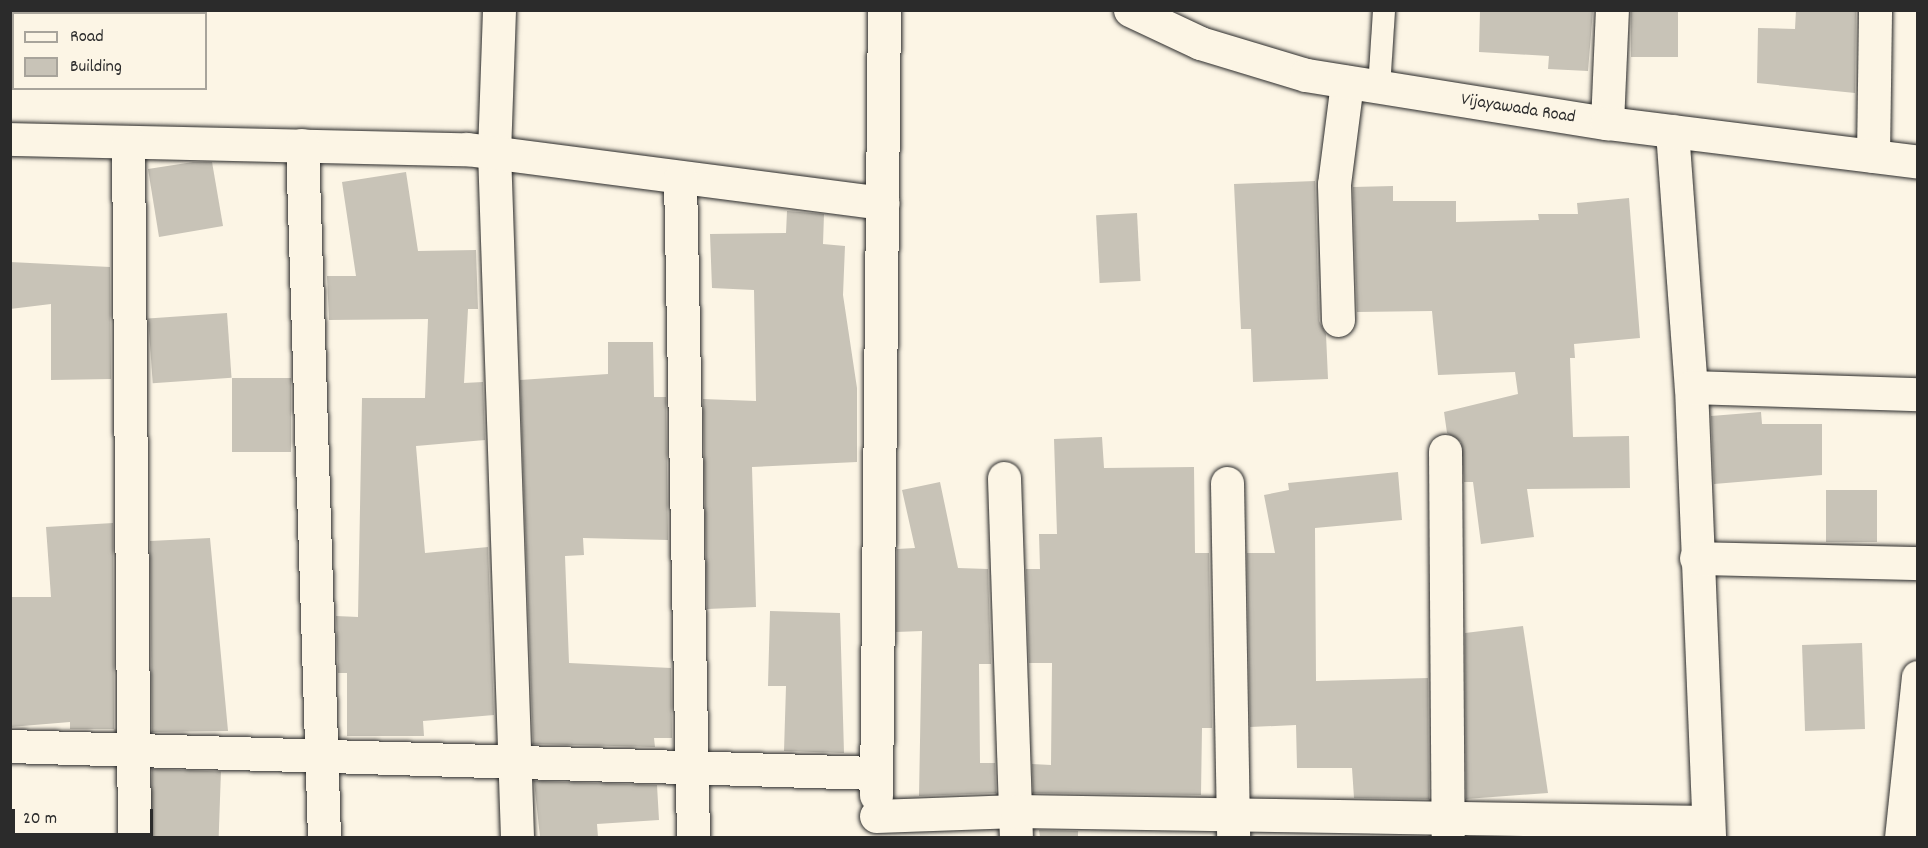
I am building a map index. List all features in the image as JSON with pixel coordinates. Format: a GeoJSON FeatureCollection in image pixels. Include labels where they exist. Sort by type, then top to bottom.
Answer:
{"type":"FeatureCollection","features":[{"type":"Feature","properties":{"kind":"street"},"geometry":{"type":"LineString","coordinates":[[499,10],[494,152],[518,762],[517,837]]}},
{"type":"Feature","properties":{"kind":"street"},"geometry":{"type":"LineString","coordinates":[[884,10],[875,773],[877,827],[1017,824],[1448,830],[1709,830],[1696,558],[1691,387],[1672,131]]}},
{"type":"Feature","properties":{"kind":"street","name":"Vijayawada Road"},"geometry":{"type":"LineString","coordinates":[[1130,10],[1200,43],[1347,82],[1607,123],[1917,162]]}},
{"type":"Feature","properties":{"kind":"street"},"geometry":{"type":"LineString","coordinates":[[1607,123],[1612,10]]}},
{"type":"Feature","properties":{"kind":"street"},"geometry":{"type":"LineString","coordinates":[[1873,156],[1875,10]]}},
{"type":"Feature","properties":{"kind":"street"},"geometry":{"type":"LineString","coordinates":[[1338,320],[1334,184],[1347,82]]}},
{"type":"Feature","properties":{"kind":"street"},"geometry":{"type":"LineString","coordinates":[[10,139],[302,145],[494,152],[883,203]]}},
{"type":"Feature","properties":{"kind":"street"},"geometry":{"type":"LineString","coordinates":[[128,142],[134,837]]}},
{"type":"Feature","properties":{"kind":"street"},"geometry":{"type":"LineString","coordinates":[[302,145],[324,754],[324,837]]}},
{"type":"Feature","properties":{"kind":"street"},"geometry":{"type":"LineString","coordinates":[[680,177],[693,837]]}},
{"type":"Feature","properties":{"kind":"street"},"geometry":{"type":"LineString","coordinates":[[1691,387],[1917,394]]}},
{"type":"Feature","properties":{"kind":"street"},"geometry":{"type":"LineString","coordinates":[[1445,451],[1448,830]]}},
{"type":"Feature","properties":{"kind":"street"},"geometry":{"type":"LineString","coordinates":[[1004,478],[1017,824]]}},
{"type":"Feature","properties":{"kind":"street"},"geometry":{"type":"LineString","coordinates":[[1227,483],[1233,828]]}},
{"type":"Feature","properties":{"kind":"street"},"geometry":{"type":"LineString","coordinates":[[1696,558],[1917,563]]}},
{"type":"Feature","properties":{"kind":"street"},"geometry":{"type":"LineString","coordinates":[[1901,837],[1917,677]]}},
{"type":"Feature","properties":{"kind":"street"},"geometry":{"type":"LineString","coordinates":[[10,746],[134,747],[875,773]]}},
{"type":"Feature","properties":{"kind":"lane"},"geometry":{"type":"LineString","coordinates":[[1379,88],[1384,10]]}},
{"type":"Feature","properties":{"kind":"building"},"geometry":{"type":"Polygon","coordinates":[[[1480,10],[1593,10],[1588,71],[1548,69],[1549,56],[1479,52],[1480,10]]]}},
{"type":"Feature","properties":{"kind":"building"},"geometry":{"type":"Polygon","coordinates":[[[1631,10],[1678,10],[1678,57],[1631,57],[1631,10]]]}},
{"type":"Feature","properties":{"kind":"building"},"geometry":{"type":"Polygon","coordinates":[[[1796,10],[1856,10],[1855,93],[1757,83],[1758,28],[1795,29],[1796,10]]]}},
{"type":"Feature","properties":{"kind":"building"},"geometry":{"type":"Polygon","coordinates":[[[193,162],[212,162],[223,226],[159,237],[148,169],[193,162]]]}},
{"type":"Feature","properties":{"kind":"building"},"geometry":{"type":"Polygon","coordinates":[[[406,172],[418,251],[476,250],[478,309],[468,309],[464,383],[483,382],[485,440],[416,446],[425,553],[488,547],[494,715],[423,721],[424,736],[347,736],[347,673],[338,673],[336,616],[358,617],[362,398],[425,398],[428,319],[329,320],[327,276],[356,276],[342,182],[406,172]]]}},
{"type":"Feature","properties":{"kind":"building"},"geometry":{"type":"Polygon","coordinates":[[[1315,181],[1319,321],[1326,334],[1328,379],[1253,382],[1251,329],[1241,329],[1234,184],[1315,181]]]}},
{"type":"Feature","properties":{"kind":"building"},"geometry":{"type":"Polygon","coordinates":[[[1393,186],[1393,201],[1456,201],[1456,222],[1539,220],[1538,214],[1578,214],[1577,203],[1629,198],[1640,338],[1574,344],[1575,358],[1570,358],[1573,437],[1629,436],[1630,488],[1527,489],[1534,537],[1481,544],[1473,482],[1464,482],[1461,442],[1447,433],[1444,412],[1518,394],[1515,372],[1438,375],[1432,311],[1357,312],[1353,187],[1393,186]]]}},
{"type":"Feature","properties":{"kind":"building"},"geometry":{"type":"Polygon","coordinates":[[[787,211],[824,214],[823,244],[845,246],[843,295],[857,388],[857,462],[752,467],[756,607],[707,609],[703,399],[756,401],[754,290],[712,288],[710,234],[786,233],[787,211]]]}},
{"type":"Feature","properties":{"kind":"building"},"geometry":{"type":"Polygon","coordinates":[[[1137,213],[1141,281],[1100,283],[1096,215],[1137,213]]]}},
{"type":"Feature","properties":{"kind":"building"},"geometry":{"type":"Polygon","coordinates":[[[10,262],[110,267],[111,379],[51,380],[51,304],[10,309],[10,262]]]}},
{"type":"Feature","properties":{"kind":"building"},"geometry":{"type":"Polygon","coordinates":[[[227,313],[232,378],[153,383],[148,319],[227,313]]]}},
{"type":"Feature","properties":{"kind":"building"},"geometry":{"type":"Polygon","coordinates":[[[608,342],[653,342],[654,397],[666,397],[668,540],[583,538],[584,555],[565,556],[569,663],[671,668],[672,738],[654,738],[655,747],[533,744],[520,380],[608,374],[608,342]]]}},
{"type":"Feature","properties":{"kind":"building"},"geometry":{"type":"Polygon","coordinates":[[[232,378],[291,378],[291,452],[232,452],[232,378]]]}},
{"type":"Feature","properties":{"kind":"building"},"geometry":{"type":"Polygon","coordinates":[[[1761,412],[1762,424],[1822,424],[1822,475],[1714,484],[1711,416],[1761,412]]]}},
{"type":"Feature","properties":{"kind":"building"},"geometry":{"type":"Polygon","coordinates":[[[1102,437],[1104,468],[1194,467],[1195,553],[1209,553],[1212,728],[1202,728],[1201,795],[1033,793],[1032,764],[1051,765],[1052,663],[1029,663],[1026,569],[1040,569],[1039,534],[1057,534],[1054,439],[1102,437]]]}},
{"type":"Feature","properties":{"kind":"building"},"geometry":{"type":"Polygon","coordinates":[[[1398,472],[1402,520],[1315,528],[1316,681],[1428,678],[1429,799],[1354,798],[1352,768],[1297,768],[1296,725],[1250,727],[1247,553],[1275,553],[1264,495],[1289,490],[1288,483],[1398,472]]]}},
{"type":"Feature","properties":{"kind":"building"},"geometry":{"type":"Polygon","coordinates":[[[940,482],[958,568],[988,569],[991,664],[979,664],[980,763],[995,763],[996,793],[919,796],[922,631],[896,632],[897,549],[915,548],[902,490],[940,482]]]}},
{"type":"Feature","properties":{"kind":"building"},"geometry":{"type":"Polygon","coordinates":[[[1826,490],[1877,490],[1877,542],[1826,542],[1826,490]]]}},
{"type":"Feature","properties":{"kind":"building"},"geometry":{"type":"Polygon","coordinates":[[[113,523],[114,729],[70,729],[70,722],[10,727],[10,597],[51,597],[46,527],[113,523]]]}},
{"type":"Feature","properties":{"kind":"building"},"geometry":{"type":"Polygon","coordinates":[[[210,538],[228,731],[152,732],[150,541],[210,538]]]}},
{"type":"Feature","properties":{"kind":"building"},"geometry":{"type":"Polygon","coordinates":[[[770,611],[840,613],[844,753],[784,751],[786,686],[768,686],[770,611]]]}},
{"type":"Feature","properties":{"kind":"building"},"geometry":{"type":"Polygon","coordinates":[[[1523,626],[1548,793],[1466,799],[1465,633],[1523,626]]]}},
{"type":"Feature","properties":{"kind":"building"},"geometry":{"type":"Polygon","coordinates":[[[1862,643],[1865,729],[1805,731],[1802,645],[1862,643]]]}},
{"type":"Feature","properties":{"kind":"building"},"geometry":{"type":"Polygon","coordinates":[[[152,769],[221,771],[219,838],[150,837],[152,769]]]}},
{"type":"Feature","properties":{"kind":"building"},"geometry":{"type":"Polygon","coordinates":[[[534,781],[657,785],[659,820],[597,824],[598,837],[540,837],[534,781]]]}},
{"type":"Feature","properties":{"kind":"building"},"geometry":{"type":"Polygon","coordinates":[[[1039,830],[1078,831],[1078,837],[1040,837],[1039,830]]]}}]}
